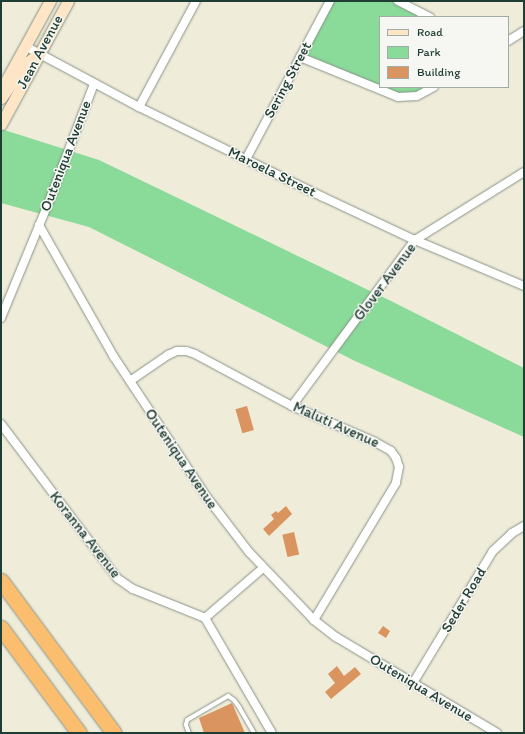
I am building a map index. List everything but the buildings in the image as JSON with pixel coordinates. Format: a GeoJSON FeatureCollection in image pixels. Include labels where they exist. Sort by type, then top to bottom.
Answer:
{"type":"FeatureCollection","features":[{"type":"Feature","properties":{"kind":"highway"},"geometry":{"type":"LineString","coordinates":[[1,581],[114,733]]}},
{"type":"Feature","properties":{"kind":"highway"},"geometry":{"type":"LineString","coordinates":[[1,628],[79,733]]}},
{"type":"Feature","properties":{"kind":"main road","name":"Jean Avenue"},"geometry":{"type":"LineString","coordinates":[[1,90],[50,1]]}},
{"type":"Feature","properties":{"kind":"main road","name":"Jean Avenue"},"geometry":{"type":"LineString","coordinates":[[1,124],[68,1]]}},
{"type":"Feature","properties":{"kind":"main road"},"geometry":{"type":"LineString","coordinates":[[1,98],[24,64],[39,54]]}},
{"type":"Feature","properties":{"kind":"street"},"geometry":{"type":"LineString","coordinates":[[139,107],[196,1]]}},
{"type":"Feature","properties":{"kind":"street","name":"Sering Street"},"geometry":{"type":"LineString","coordinates":[[246,159],[330,1]]}},
{"type":"Feature","properties":{"kind":"street"},"geometry":{"type":"LineString","coordinates":[[398,1],[428,16]]}},
{"type":"Feature","properties":{"kind":"street"},"geometry":{"type":"LineString","coordinates":[[509,40],[524,31]]}},
{"type":"Feature","properties":{"kind":"street","name":"Maroela Street"},"geometry":{"type":"LineString","coordinates":[[25,46],[94,84],[246,159],[415,240],[524,286]]}},
{"type":"Feature","properties":{"kind":"street"},"geometry":{"type":"LineString","coordinates":[[300,57],[398,97],[417,96],[432,88]]}},
{"type":"Feature","properties":{"kind":"street","name":"Outeniqua Avenue"},"geometry":{"type":"LineString","coordinates":[[94,84],[39,224],[97,328],[130,381],[220,515],[263,568],[314,620],[336,637],[497,733]]}},
{"type":"Feature","properties":{"kind":"street","name":"Glover Avenue"},"geometry":{"type":"LineString","coordinates":[[292,406],[415,240],[524,172]]}},
{"type":"Feature","properties":{"kind":"street"},"geometry":{"type":"LineString","coordinates":[[1,318],[39,224]]}},
{"type":"Feature","properties":{"kind":"street","name":"Maluti Avenue"},"geometry":{"type":"LineString","coordinates":[[130,381],[168,355],[177,351],[186,351],[195,354],[292,406],[385,447],[396,458],[398,467],[396,483],[390,496],[314,620]]}},
{"type":"Feature","properties":{"kind":"street","name":"Koranna Avenue"},"geometry":{"type":"LineString","coordinates":[[1,424],[117,578],[133,589],[205,618]]}},
{"type":"Feature","properties":{"kind":"street","name":"Seder Road"},"geometry":{"type":"LineString","coordinates":[[413,683],[493,552],[512,533],[524,526]]}},
{"type":"Feature","properties":{"kind":"street"},"geometry":{"type":"LineString","coordinates":[[263,568],[205,618],[270,732]]}},
{"type":"Feature","properties":{"kind":"lane"},"geometry":{"type":"LineString","coordinates":[[190,733],[186,725],[187,720],[228,696],[234,700],[239,707],[254,733]]}},
{"type":"Feature","properties":{"kind":"green space"},"geometry":{"type":"Polygon","coordinates":[[[328,1],[400,1],[427,16],[379,16],[379,87],[303,55],[328,1]]]}},
{"type":"Feature","properties":{"kind":"green space"},"geometry":{"type":"Polygon","coordinates":[[[381,88],[430,88],[415,95],[397,95],[381,88]]]}},
{"type":"Feature","properties":{"kind":"green space"},"geometry":{"type":"Polygon","coordinates":[[[1,129],[99,160],[391,301],[524,368],[524,437],[355,361],[89,227],[1,203],[1,129]]]}}]}
